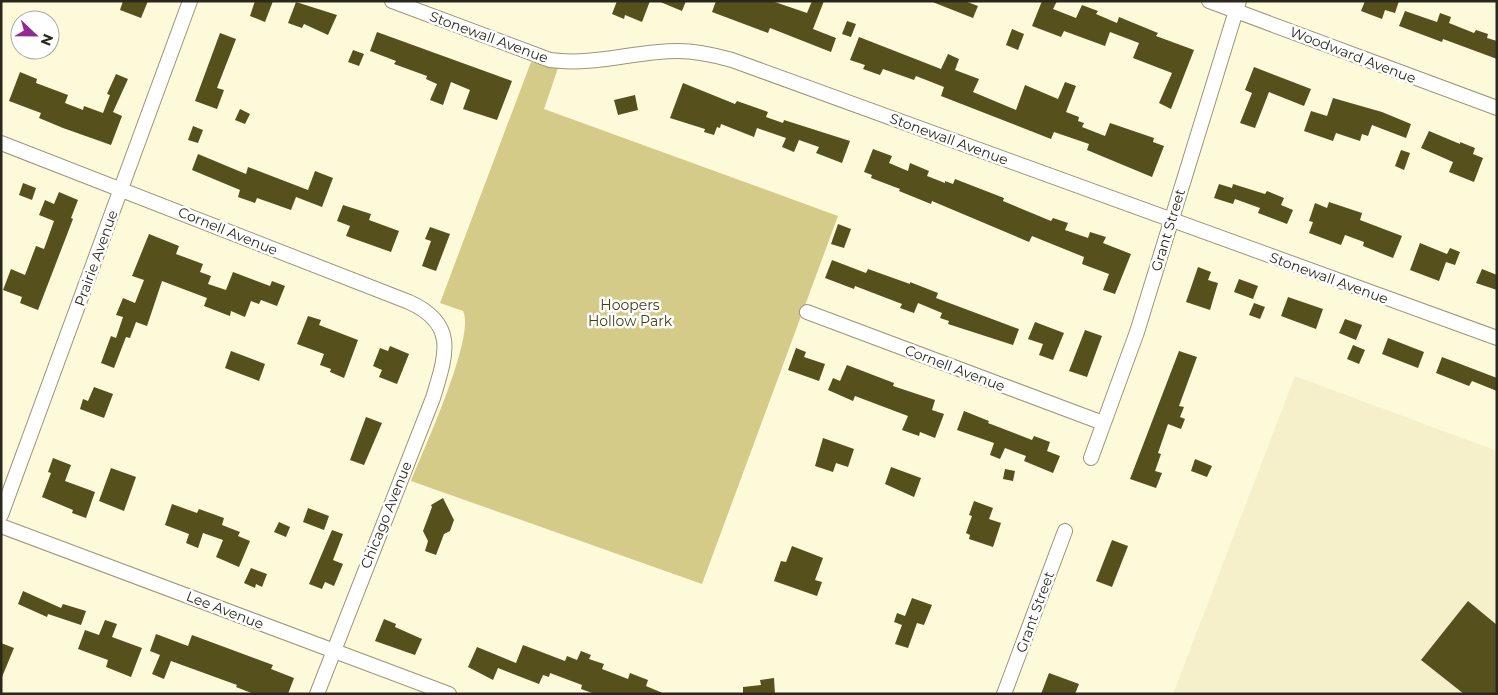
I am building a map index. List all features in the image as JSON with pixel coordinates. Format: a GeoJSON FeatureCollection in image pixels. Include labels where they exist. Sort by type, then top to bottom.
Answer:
{"type":"FeatureCollection","features":[{"type":"Feature","properties":{"kind":"street","name":"Prairie Avenue"},"geometry":{"type":"LineString","coordinates":[[1,515],[190,1]]}},
{"type":"Feature","properties":{"kind":"street","name":"Stonewall Avenue"},"geometry":{"type":"LineString","coordinates":[[392,1],[550,60],[596,62],[677,51],[718,56],[1497,338]]}},
{"type":"Feature","properties":{"kind":"street","name":"Woodward Avenue"},"geometry":{"type":"LineString","coordinates":[[1209,1],[1237,6],[1497,108]]}},
{"type":"Feature","properties":{"kind":"street","name":"Grant Street"},"geometry":{"type":"LineString","coordinates":[[1091,458],[1137,332],[1237,6]]}},
{"type":"Feature","properties":{"kind":"street","name":"Cornell Avenue"},"geometry":{"type":"LineString","coordinates":[[1,143],[418,306],[434,316],[443,334]]}},
{"type":"Feature","properties":{"kind":"street","name":"Cornell Avenue"},"geometry":{"type":"LineString","coordinates":[[807,312],[1103,423]]}},
{"type":"Feature","properties":{"kind":"street","name":"Chicago Avenue"},"geometry":{"type":"LineString","coordinates":[[317,694],[332,651],[433,398],[443,358],[443,334]]}},
{"type":"Feature","properties":{"kind":"street","name":"Lee Avenue"},"geometry":{"type":"LineString","coordinates":[[1,526],[449,694]]}},
{"type":"Feature","properties":{"kind":"street","name":"Grant Street"},"geometry":{"type":"LineString","coordinates":[[1004,694],[1065,530]]}},
{"type":"Feature","properties":{"kind":"shaded area"},"geometry":{"type":"Polygon","coordinates":[[[1295,376],[1497,451],[1497,694],[1173,694],[1295,376]]]}},
{"type":"Feature","properties":{"kind":"green space","name":"Hoopers Hollow Park"},"geometry":{"type":"Polygon","coordinates":[[[531,62],[558,68],[544,109],[838,216],[702,584],[411,481],[436,421],[462,344],[465,324],[463,311],[440,303],[531,62]]]}},
{"type":"Feature","properties":{"kind":"building"},"geometry":{"type":"Polygon","coordinates":[[[123,1],[148,1],[141,18],[120,10],[123,1]]]}},
{"type":"Feature","properties":{"kind":"building"},"geometry":{"type":"Polygon","coordinates":[[[255,1],[273,1],[265,22],[250,16],[255,1]]]}},
{"type":"Feature","properties":{"kind":"building"},"geometry":{"type":"Polygon","coordinates":[[[617,1],[650,1],[642,22],[625,15],[624,19],[612,14],[617,1]]]}},
{"type":"Feature","properties":{"kind":"building"},"geometry":{"type":"Polygon","coordinates":[[[658,1],[686,1],[682,11],[658,1]]]}},
{"type":"Feature","properties":{"kind":"building"},"geometry":{"type":"Polygon","coordinates":[[[716,1],[772,1],[807,13],[812,1],[824,1],[813,29],[836,38],[831,52],[770,28],[768,33],[712,12],[716,1]]]}},
{"type":"Feature","properties":{"kind":"building"},"geometry":{"type":"Polygon","coordinates":[[[930,1],[965,1],[978,6],[973,18],[930,1]]]}},
{"type":"Feature","properties":{"kind":"building"},"geometry":{"type":"Polygon","coordinates":[[[1042,1],[1057,1],[1053,9],[1076,18],[1082,5],[1098,11],[1096,14],[1117,23],[1119,17],[1158,33],[1156,36],[1194,50],[1171,109],[1159,103],[1172,73],[1133,58],[1139,43],[1110,32],[1105,46],[1064,31],[1061,37],[1032,26],[1042,1]]]}},
{"type":"Feature","properties":{"kind":"building"},"geometry":{"type":"Polygon","coordinates":[[[1365,1],[1399,1],[1395,13],[1385,10],[1382,19],[1361,11],[1365,1]]]}},
{"type":"Feature","properties":{"kind":"building"},"geometry":{"type":"Polygon","coordinates":[[[296,2],[337,15],[328,35],[304,24],[302,28],[288,23],[296,2]]]}},
{"type":"Feature","properties":{"kind":"building"},"geometry":{"type":"Polygon","coordinates":[[[1405,11],[1437,22],[1440,13],[1451,17],[1449,23],[1474,33],[1476,30],[1488,34],[1487,38],[1497,41],[1497,59],[1443,39],[1442,42],[1399,26],[1405,11]]]}},
{"type":"Feature","properties":{"kind":"building"},"geometry":{"type":"Polygon","coordinates":[[[847,21],[856,24],[851,37],[842,34],[847,21]]]}},
{"type":"Feature","properties":{"kind":"building"},"geometry":{"type":"Polygon","coordinates":[[[1012,29],[1024,34],[1018,50],[1006,45],[1012,29]]]}},
{"type":"Feature","properties":{"kind":"building"},"geometry":{"type":"Polygon","coordinates":[[[377,32],[512,81],[497,120],[463,109],[470,90],[451,82],[443,105],[430,100],[437,84],[426,79],[427,76],[394,64],[396,61],[370,51],[377,32]]]}},
{"type":"Feature","properties":{"kind":"building"},"geometry":{"type":"Polygon","coordinates":[[[220,33],[236,39],[217,88],[224,90],[217,109],[195,101],[220,33]]]}},
{"type":"Feature","properties":{"kind":"building"},"geometry":{"type":"Polygon","coordinates":[[[859,37],[941,69],[948,54],[959,59],[955,70],[979,79],[973,92],[1016,110],[1025,85],[1058,99],[1065,82],[1076,86],[1066,112],[1079,117],[1078,121],[1084,123],[1082,127],[1105,136],[1110,123],[1154,138],[1153,142],[1164,146],[1152,177],[1087,150],[1089,144],[1054,132],[1051,139],[941,96],[944,87],[916,76],[914,80],[883,69],[880,75],[863,69],[865,65],[850,60],[859,37]]]}},
{"type":"Feature","properties":{"kind":"building"},"geometry":{"type":"Polygon","coordinates":[[[353,50],[364,54],[359,66],[348,62],[353,50]]]}},
{"type":"Feature","properties":{"kind":"building"},"geometry":{"type":"Polygon","coordinates":[[[1254,67],[1311,89],[1304,106],[1269,92],[1255,128],[1240,123],[1252,93],[1245,90],[1254,67]]]}},
{"type":"Feature","properties":{"kind":"building"},"geometry":{"type":"Polygon","coordinates":[[[20,72],[37,79],[36,83],[68,95],[65,103],[83,110],[84,106],[103,113],[110,95],[107,94],[116,74],[128,79],[113,112],[122,116],[111,145],[39,118],[41,113],[9,101],[20,72]]]}},
{"type":"Feature","properties":{"kind":"building"},"geometry":{"type":"Polygon","coordinates":[[[683,83],[735,104],[737,101],[768,112],[766,117],[783,123],[784,120],[850,141],[842,163],[816,153],[819,147],[799,140],[794,152],[782,147],[786,138],[757,128],[754,137],[721,124],[720,128],[717,127],[714,135],[704,132],[705,129],[670,118],[683,83]]]}},
{"type":"Feature","properties":{"kind":"building"},"geometry":{"type":"Polygon","coordinates":[[[635,95],[638,110],[618,115],[614,100],[635,95]]]}},
{"type":"Feature","properties":{"kind":"building"},"geometry":{"type":"Polygon","coordinates":[[[1333,98],[1382,112],[1411,124],[1406,138],[1372,125],[1368,136],[1362,134],[1360,141],[1336,133],[1333,141],[1304,131],[1311,111],[1327,116],[1333,98]]]}},
{"type":"Feature","properties":{"kind":"building"},"geometry":{"type":"Polygon","coordinates":[[[240,109],[250,114],[245,124],[235,120],[240,109]]]}},
{"type":"Feature","properties":{"kind":"building"},"geometry":{"type":"Polygon","coordinates":[[[193,126],[203,130],[198,143],[188,140],[193,126]]]}},
{"type":"Feature","properties":{"kind":"building"},"geometry":{"type":"Polygon","coordinates":[[[1429,131],[1475,148],[1473,154],[1483,158],[1474,182],[1449,172],[1453,162],[1421,148],[1429,131]]]}},
{"type":"Feature","properties":{"kind":"building"},"geometry":{"type":"Polygon","coordinates":[[[873,149],[892,156],[889,163],[908,171],[910,163],[929,171],[927,176],[945,183],[945,181],[953,184],[955,179],[1004,198],[1003,201],[1051,221],[1053,218],[1068,223],[1065,230],[1088,238],[1090,232],[1106,237],[1103,243],[1131,254],[1115,294],[1103,290],[1109,274],[1082,264],[1084,257],[1032,236],[1029,242],[932,201],[931,204],[871,178],[872,175],[864,172],[873,149]]]}},
{"type":"Feature","properties":{"kind":"building"},"geometry":{"type":"Polygon","coordinates":[[[1401,150],[1410,153],[1404,170],[1395,166],[1401,150]]]}},
{"type":"Feature","properties":{"kind":"building"},"geometry":{"type":"Polygon","coordinates":[[[198,154],[246,174],[248,167],[308,190],[315,171],[333,178],[322,207],[296,197],[291,210],[257,198],[255,203],[238,197],[240,190],[192,170],[198,154]]]}},
{"type":"Feature","properties":{"kind":"building"},"geometry":{"type":"Polygon","coordinates":[[[23,183],[36,188],[32,200],[19,195],[23,183]]]}},
{"type":"Feature","properties":{"kind":"building"},"geometry":{"type":"Polygon","coordinates":[[[1219,184],[1232,188],[1233,184],[1265,194],[1267,191],[1284,198],[1281,205],[1293,210],[1287,224],[1258,213],[1260,208],[1235,199],[1233,204],[1214,198],[1219,184]]]}},
{"type":"Feature","properties":{"kind":"building"},"geometry":{"type":"Polygon","coordinates":[[[59,192],[78,200],[71,218],[73,219],[38,310],[20,303],[22,297],[3,290],[11,269],[25,275],[36,246],[44,249],[54,221],[39,215],[45,200],[54,204],[59,192]]]}},
{"type":"Feature","properties":{"kind":"building"},"geometry":{"type":"Polygon","coordinates":[[[1329,202],[1362,213],[1360,220],[1402,236],[1393,258],[1363,246],[1364,242],[1345,235],[1341,245],[1309,233],[1313,222],[1309,221],[1315,203],[1327,208],[1329,202]]]}},
{"type":"Feature","properties":{"kind":"building"},"geometry":{"type":"Polygon","coordinates":[[[343,205],[371,214],[369,220],[399,231],[391,252],[346,236],[350,226],[337,221],[343,205]]]}},
{"type":"Feature","properties":{"kind":"building"},"geometry":{"type":"Polygon","coordinates":[[[838,224],[851,229],[844,248],[831,244],[838,224]]]}},
{"type":"Feature","properties":{"kind":"building"},"geometry":{"type":"Polygon","coordinates":[[[430,227],[450,234],[436,271],[422,266],[431,241],[425,239],[430,227]]]}},
{"type":"Feature","properties":{"kind":"building"},"geometry":{"type":"Polygon","coordinates":[[[149,234],[179,246],[176,254],[203,264],[200,272],[211,276],[208,284],[226,290],[233,272],[270,286],[272,281],[285,286],[277,306],[261,300],[259,304],[251,301],[245,317],[231,311],[230,316],[204,306],[207,298],[162,281],[147,326],[136,322],[130,338],[126,337],[114,368],[101,363],[111,336],[116,338],[123,317],[116,315],[123,298],[135,303],[144,280],[132,276],[149,234]]]}},
{"type":"Feature","properties":{"kind":"building"},"geometry":{"type":"Polygon","coordinates":[[[1420,243],[1447,254],[1450,248],[1460,252],[1455,265],[1446,262],[1439,281],[1410,270],[1420,243]]]}},
{"type":"Feature","properties":{"kind":"building"},"geometry":{"type":"Polygon","coordinates":[[[832,260],[866,273],[868,269],[910,284],[910,282],[938,293],[936,298],[1019,329],[1013,345],[948,324],[949,321],[940,318],[942,313],[918,303],[914,313],[900,308],[902,304],[855,286],[854,289],[825,278],[832,260]]]}},
{"type":"Feature","properties":{"kind":"building"},"geometry":{"type":"Polygon","coordinates":[[[1198,267],[1211,272],[1208,280],[1218,283],[1210,310],[1186,302],[1198,267]]]}},
{"type":"Feature","properties":{"kind":"building"},"geometry":{"type":"Polygon","coordinates":[[[1482,269],[1497,275],[1497,290],[1476,283],[1482,269]]]}},
{"type":"Feature","properties":{"kind":"building"},"geometry":{"type":"Polygon","coordinates":[[[1239,279],[1258,286],[1253,299],[1234,292],[1239,279]]]}},
{"type":"Feature","properties":{"kind":"building"},"geometry":{"type":"Polygon","coordinates":[[[1288,297],[1323,309],[1316,329],[1281,316],[1288,297]]]}},
{"type":"Feature","properties":{"kind":"building"},"geometry":{"type":"Polygon","coordinates":[[[1254,303],[1265,307],[1260,319],[1249,315],[1254,303]]]}},
{"type":"Feature","properties":{"kind":"building"},"geometry":{"type":"Polygon","coordinates":[[[308,316],[321,320],[319,325],[358,340],[344,378],[330,372],[331,369],[320,365],[324,354],[297,344],[308,316]]]}},
{"type":"Feature","properties":{"kind":"building"},"geometry":{"type":"Polygon","coordinates":[[[1345,319],[1362,325],[1356,340],[1339,333],[1345,319]]]}},
{"type":"Feature","properties":{"kind":"building"},"geometry":{"type":"Polygon","coordinates":[[[1035,322],[1064,333],[1053,360],[1039,355],[1043,344],[1028,339],[1035,322]]]}},
{"type":"Feature","properties":{"kind":"building"},"geometry":{"type":"Polygon","coordinates":[[[1085,330],[1102,336],[1087,377],[1069,371],[1085,330]]]}},
{"type":"Feature","properties":{"kind":"building"},"geometry":{"type":"Polygon","coordinates":[[[1388,338],[1424,352],[1418,368],[1382,354],[1388,338]]]}},
{"type":"Feature","properties":{"kind":"building"},"geometry":{"type":"Polygon","coordinates":[[[1353,345],[1365,350],[1359,364],[1347,359],[1353,345]]]}},
{"type":"Feature","properties":{"kind":"building"},"geometry":{"type":"Polygon","coordinates":[[[390,346],[409,354],[397,384],[379,377],[382,370],[373,366],[380,348],[388,351],[390,346]]]}},
{"type":"Feature","properties":{"kind":"building"},"geometry":{"type":"Polygon","coordinates":[[[796,348],[806,352],[804,357],[825,364],[819,381],[788,370],[796,348]]]}},
{"type":"Feature","properties":{"kind":"building"},"geometry":{"type":"Polygon","coordinates":[[[231,351],[265,364],[259,381],[225,368],[231,351]]]}},
{"type":"Feature","properties":{"kind":"building"},"geometry":{"type":"Polygon","coordinates":[[[1179,351],[1197,357],[1179,406],[1184,407],[1180,417],[1185,419],[1181,429],[1168,424],[1158,453],[1161,454],[1155,471],[1162,473],[1156,488],[1130,479],[1179,351]]]}},
{"type":"Feature","properties":{"kind":"building"},"geometry":{"type":"Polygon","coordinates":[[[1442,357],[1497,378],[1497,391],[1472,381],[1469,386],[1436,373],[1442,357]]]}},
{"type":"Feature","properties":{"kind":"building"},"geometry":{"type":"Polygon","coordinates":[[[847,365],[894,383],[893,386],[935,400],[932,410],[944,414],[935,438],[920,432],[919,436],[902,430],[908,416],[855,396],[853,401],[828,390],[833,378],[840,381],[847,365]]]}},
{"type":"Feature","properties":{"kind":"building"},"geometry":{"type":"Polygon","coordinates":[[[94,387],[113,394],[104,418],[80,409],[83,399],[88,401],[94,387]]]}},
{"type":"Feature","properties":{"kind":"building"},"geometry":{"type":"Polygon","coordinates":[[[964,411],[989,421],[988,423],[1032,440],[1034,436],[1050,442],[1047,451],[1060,456],[1053,473],[1024,461],[1026,456],[1005,448],[1000,459],[990,455],[994,443],[957,430],[964,411]]]}},
{"type":"Feature","properties":{"kind":"building"},"geometry":{"type":"Polygon","coordinates":[[[366,417],[382,423],[364,465],[350,460],[366,417]]]}},
{"type":"Feature","properties":{"kind":"building"},"geometry":{"type":"Polygon","coordinates":[[[823,438],[854,449],[848,467],[836,463],[833,472],[815,466],[823,438]]]}},
{"type":"Feature","properties":{"kind":"building"},"geometry":{"type":"Polygon","coordinates":[[[53,458],[71,465],[65,481],[95,492],[86,518],[72,513],[73,510],[42,497],[51,473],[48,472],[53,458]]]}},
{"type":"Feature","properties":{"kind":"building"},"geometry":{"type":"Polygon","coordinates":[[[1195,459],[1212,466],[1207,477],[1191,471],[1195,459]]]}},
{"type":"Feature","properties":{"kind":"building"},"geometry":{"type":"Polygon","coordinates":[[[891,467],[921,478],[914,497],[885,484],[891,467]]]}},
{"type":"Feature","properties":{"kind":"building"},"geometry":{"type":"Polygon","coordinates":[[[111,468],[136,477],[124,511],[99,501],[111,468]]]}},
{"type":"Feature","properties":{"kind":"building"},"geometry":{"type":"Polygon","coordinates":[[[1005,469],[1015,471],[1013,481],[1003,479],[1005,469]]]}},
{"type":"Feature","properties":{"kind":"building"},"geometry":{"type":"Polygon","coordinates":[[[443,498],[454,520],[450,531],[444,534],[436,555],[425,551],[428,541],[423,531],[432,507],[431,505],[443,498]]]}},
{"type":"Feature","properties":{"kind":"building"},"geometry":{"type":"Polygon","coordinates":[[[974,501],[993,508],[989,519],[1001,523],[993,547],[969,539],[970,535],[966,533],[972,516],[969,515],[974,501]]]}},
{"type":"Feature","properties":{"kind":"building"},"geometry":{"type":"Polygon","coordinates":[[[172,504],[197,513],[199,509],[224,518],[222,525],[240,532],[238,536],[250,541],[239,567],[216,557],[223,540],[203,533],[198,548],[186,543],[189,534],[165,525],[172,504]]]}},
{"type":"Feature","properties":{"kind":"building"},"geometry":{"type":"Polygon","coordinates":[[[308,508],[329,516],[324,530],[303,522],[308,508]]]}},
{"type":"Feature","properties":{"kind":"building"},"geometry":{"type":"Polygon","coordinates":[[[279,522],[290,527],[286,537],[274,532],[279,522]]]}},
{"type":"Feature","properties":{"kind":"building"},"geometry":{"type":"Polygon","coordinates":[[[332,530],[343,534],[333,560],[343,564],[334,586],[325,582],[322,589],[309,584],[332,530]]]}},
{"type":"Feature","properties":{"kind":"building"},"geometry":{"type":"Polygon","coordinates":[[[1112,540],[1128,546],[1112,587],[1096,581],[1112,540]]]}},
{"type":"Feature","properties":{"kind":"building"},"geometry":{"type":"Polygon","coordinates":[[[792,546],[823,558],[815,580],[822,582],[817,596],[774,581],[781,561],[786,562],[792,546]]]}},
{"type":"Feature","properties":{"kind":"building"},"geometry":{"type":"Polygon","coordinates":[[[251,568],[267,574],[262,587],[256,584],[255,588],[244,583],[251,568]]]}},
{"type":"Feature","properties":{"kind":"building"},"geometry":{"type":"Polygon","coordinates":[[[23,591],[61,608],[63,604],[86,611],[81,625],[48,614],[47,617],[18,604],[23,591]]]}},
{"type":"Feature","properties":{"kind":"building"},"geometry":{"type":"Polygon","coordinates":[[[912,598],[932,605],[924,625],[917,623],[908,648],[895,644],[902,625],[894,622],[897,613],[905,616],[912,598]]]}},
{"type":"Feature","properties":{"kind":"building"},"geometry":{"type":"Polygon","coordinates":[[[1468,601],[1497,625],[1497,694],[1464,694],[1421,660],[1468,601]]]}},
{"type":"Feature","properties":{"kind":"building"},"geometry":{"type":"Polygon","coordinates":[[[384,619],[396,624],[395,627],[422,639],[415,655],[375,641],[384,619]]]}},
{"type":"Feature","properties":{"kind":"building"},"geometry":{"type":"Polygon","coordinates":[[[105,620],[117,624],[112,637],[142,648],[131,677],[106,667],[108,660],[78,649],[85,630],[99,635],[105,620]]]}},
{"type":"Feature","properties":{"kind":"building"},"geometry":{"type":"Polygon","coordinates":[[[156,634],[188,646],[192,635],[273,665],[271,669],[294,678],[288,694],[254,694],[236,687],[237,685],[171,661],[164,679],[152,674],[160,655],[150,651],[156,634]]]}},
{"type":"Feature","properties":{"kind":"building"},"geometry":{"type":"Polygon","coordinates":[[[1,643],[14,648],[2,677],[1,677],[1,643]]]}},
{"type":"Feature","properties":{"kind":"building"},"geometry":{"type":"Polygon","coordinates":[[[523,645],[565,661],[567,656],[577,660],[581,651],[591,655],[589,659],[604,664],[602,669],[628,679],[630,673],[648,680],[646,686],[665,694],[595,694],[581,689],[582,685],[550,673],[549,677],[543,675],[539,684],[498,668],[493,680],[468,667],[477,647],[516,663],[523,645]]]}},
{"type":"Feature","properties":{"kind":"building"},"geometry":{"type":"Polygon","coordinates":[[[1049,673],[1079,684],[1075,694],[1041,694],[1049,673]]]}},
{"type":"Feature","properties":{"kind":"building"},"geometry":{"type":"Polygon","coordinates":[[[774,678],[775,694],[743,694],[743,687],[761,685],[760,680],[774,678]]]}}]}
